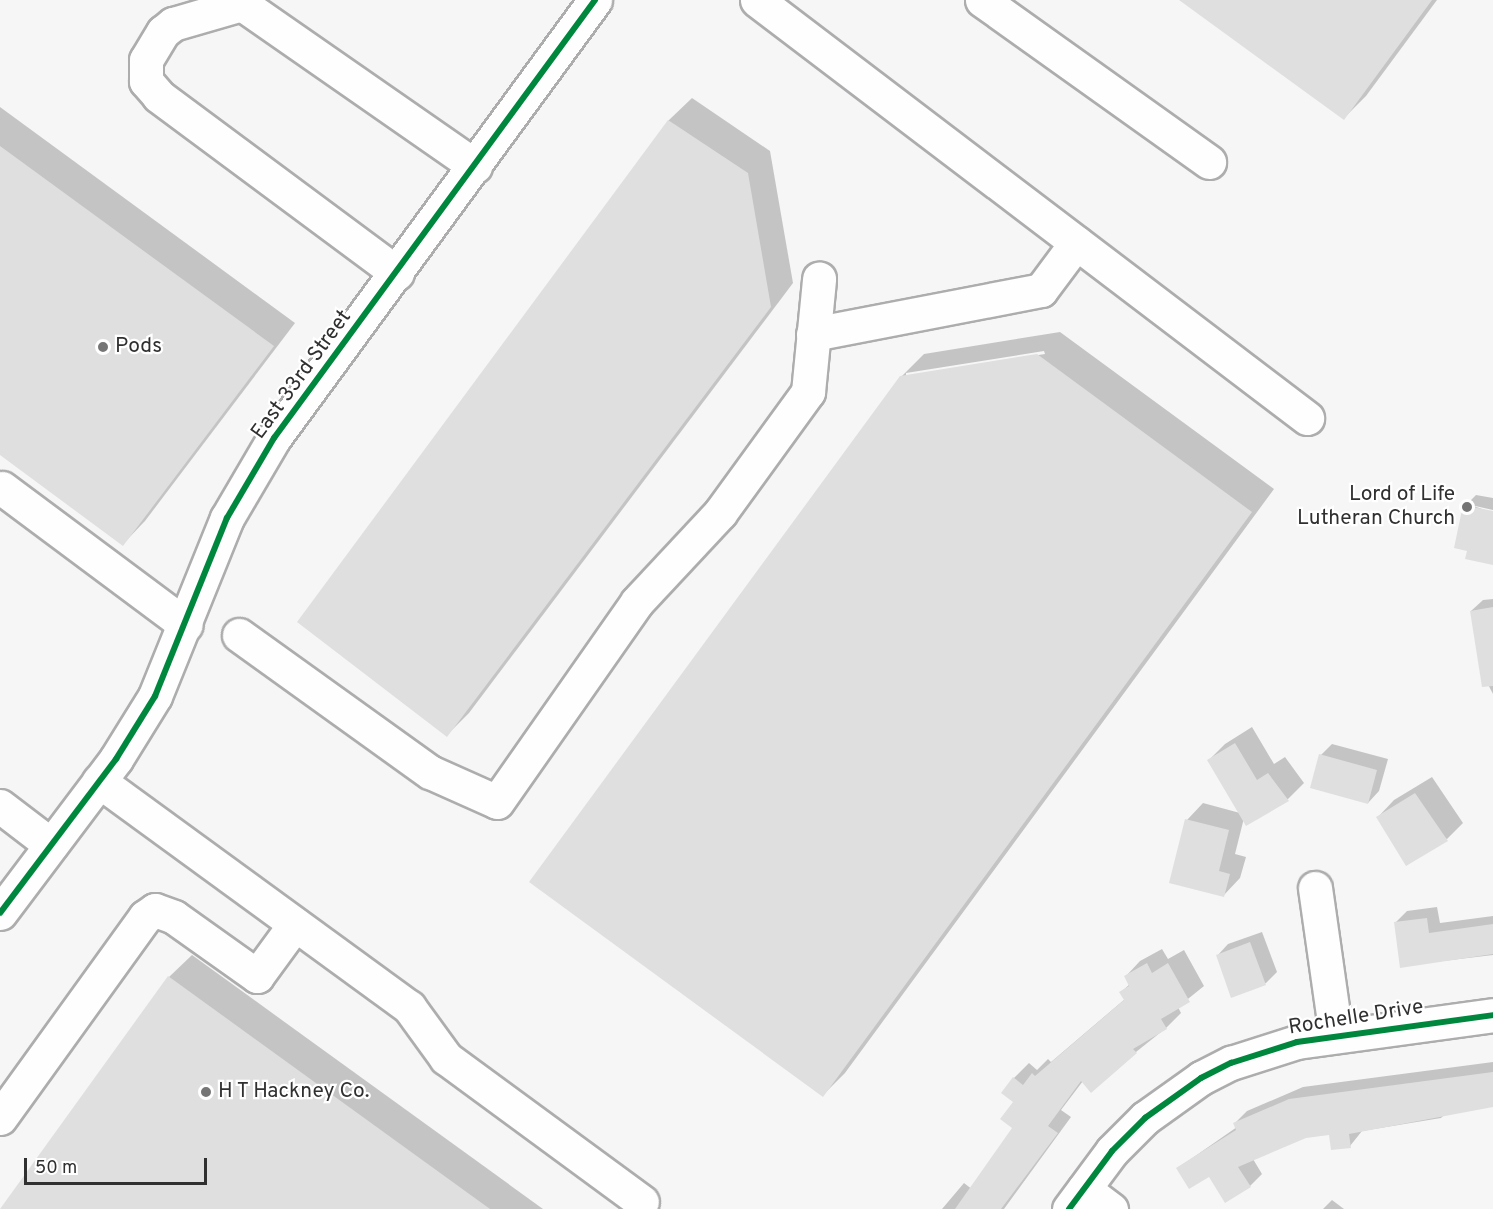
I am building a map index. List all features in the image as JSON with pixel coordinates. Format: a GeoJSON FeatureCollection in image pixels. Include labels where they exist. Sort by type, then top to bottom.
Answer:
{"type":"FeatureCollection","features":[{"type":"Feature","properties":{"kind":"street","name":"East 33rd Street"},"geometry":{"type":"LineString","coordinates":[[0,913],[99,781],[155,696],[186,625],[208,560],[249,477],[595,0]]}},
{"type":"Feature","properties":{"kind":"street"},"geometry":{"type":"LineString","coordinates":[[757,0],[1306,418]]}},
{"type":"Feature","properties":{"kind":"street"},"geometry":{"type":"LineString","coordinates":[[982,0],[1209,162]]}},
{"type":"Feature","properties":{"kind":"street"},"geometry":{"type":"LineString","coordinates":[[397,273],[159,96],[146,81],[146,60],[163,32],[197,8],[242,4],[475,165]]}},
{"type":"Feature","properties":{"kind":"street"},"geometry":{"type":"LineString","coordinates":[[813,334],[1041,290],[1076,243]]}},
{"type":"Feature","properties":{"kind":"street"},"geometry":{"type":"LineString","coordinates":[[239,635],[430,772],[497,802],[637,602],[720,513],[807,392],[819,279]]}},
{"type":"Feature","properties":{"kind":"street"},"geometry":{"type":"LineString","coordinates":[[2,488],[186,625]]}},
{"type":"Feature","properties":{"kind":"street"},"geometry":{"type":"LineString","coordinates":[[99,781],[409,1007],[446,1058],[642,1202]]}},
{"type":"Feature","properties":{"kind":"street"},"geometry":{"type":"LineString","coordinates":[[0,806],[51,844]]}},
{"type":"Feature","properties":{"kind":"street"},"geometry":{"type":"LineString","coordinates":[[1315,888],[1336,1036]]}},
{"type":"Feature","properties":{"kind":"street"},"geometry":{"type":"LineString","coordinates":[[0,1118],[145,917],[155,910],[174,917],[257,976],[295,924]]}},
{"type":"Feature","properties":{"kind":"street","name":"Rochelle Drive"},"geometry":{"type":"LineString","coordinates":[[1076,1199],[1145,1118],[1201,1078],[1242,1059],[1285,1044],[1493,1015]]}},
{"type":"Feature","properties":{"kind":"street"},"geometry":{"type":"LineString","coordinates":[[1076,1199],[1111,1209]]}},
{"type":"Feature","properties":{"kind":"building"},"geometry":{"type":"Polygon","coordinates":[[[1179,0],[1432,0],[1344,120],[1179,0]]]}},
{"type":"Feature","properties":{"kind":"building"},"geometry":{"type":"Polygon","coordinates":[[[668,120],[748,173],[771,307],[447,737],[297,622],[668,120]]]}},
{"type":"Feature","properties":{"kind":"building"},"geometry":{"type":"Polygon","coordinates":[[[0,146],[274,346],[123,546],[0,455],[0,146]]]}},
{"type":"Feature","properties":{"kind":"building"},"geometry":{"type":"Polygon","coordinates":[[[1037,354],[1252,512],[823,1097],[529,882],[900,376],[1037,354]]]}},
{"type":"Feature","properties":{"kind":"building"},"geometry":{"type":"Polygon","coordinates":[[[1463,505],[1493,511],[1493,565],[1465,559],[1467,551],[1454,548],[1463,505]]]}},
{"type":"Feature","properties":{"kind":"building"},"geometry":{"type":"Polygon","coordinates":[[[1493,607],[1493,686],[1482,687],[1470,611],[1493,607]]]}},
{"type":"Feature","properties":{"kind":"building"},"geometry":{"type":"Polygon","coordinates":[[[1235,743],[1257,780],[1268,773],[1289,801],[1246,826],[1207,760],[1235,743]]]}},
{"type":"Feature","properties":{"kind":"building"},"geometry":{"type":"Polygon","coordinates":[[[1319,754],[1377,770],[1368,804],[1310,788],[1319,754]]]}},
{"type":"Feature","properties":{"kind":"building"},"geometry":{"type":"Polygon","coordinates":[[[1415,793],[1448,841],[1406,866],[1376,817],[1415,793]]]}},
{"type":"Feature","properties":{"kind":"building"},"geometry":{"type":"Polygon","coordinates":[[[1185,819],[1229,830],[1219,871],[1230,874],[1224,897],[1169,883],[1185,819]]]}},
{"type":"Feature","properties":{"kind":"building"},"geometry":{"type":"Polygon","coordinates":[[[1427,918],[1429,933],[1493,924],[1493,954],[1400,968],[1394,922],[1427,918]]]}},
{"type":"Feature","properties":{"kind":"building"},"geometry":{"type":"Polygon","coordinates":[[[1250,942],[1266,985],[1231,998],[1216,955],[1250,942]]]}},
{"type":"Feature","properties":{"kind":"building"},"geometry":{"type":"Polygon","coordinates":[[[1147,963],[1152,973],[1168,963],[1190,1002],[1161,1019],[1167,1029],[1133,1049],[1137,1053],[1091,1093],[1081,1081],[1048,1126],[1058,1133],[1001,1209],[955,1209],[1012,1128],[1000,1119],[1013,1102],[1001,1093],[1013,1077],[1023,1085],[1032,1073],[1035,1076],[1124,1000],[1119,992],[1129,986],[1124,976],[1147,963]]]}},
{"type":"Feature","properties":{"kind":"building","name":"H T Hackney Co."},"geometry":{"type":"Polygon","coordinates":[[[168,976],[490,1209],[0,1209],[168,976]]]}},
{"type":"Feature","properties":{"kind":"building"},"geometry":{"type":"Polygon","coordinates":[[[1493,1072],[1493,1107],[1349,1134],[1351,1148],[1331,1150],[1329,1135],[1306,1138],[1238,1167],[1251,1187],[1225,1203],[1209,1177],[1189,1189],[1176,1168],[1236,1130],[1233,1123],[1289,1099],[1493,1072]]]}},
{"type":"Feature","properties":{"kind":"cycle path"},"geometry":{"type":"LineString","coordinates":[[0,913],[116,759],[155,696],[227,518],[274,438],[595,0]]}},
{"type":"Feature","properties":{"kind":"cycle path"},"geometry":{"type":"LineString","coordinates":[[1069,1209],[1112,1151],[1145,1118],[1201,1078],[1231,1063],[1297,1042],[1493,1015]]}},
{"type":"Feature","properties":{"kind":"place","name":"Pods"},"geometry":{"type":"Point","coordinates":[103,347]}},
{"type":"Feature","properties":{"kind":"place","name":"Lord of Life Lutheran Church"},"geometry":{"type":"Point","coordinates":[1467,507]}},
{"type":"Feature","properties":{"kind":"place","name":"H T Hackney Co."},"geometry":{"type":"Point","coordinates":[206,1092]}}]}
